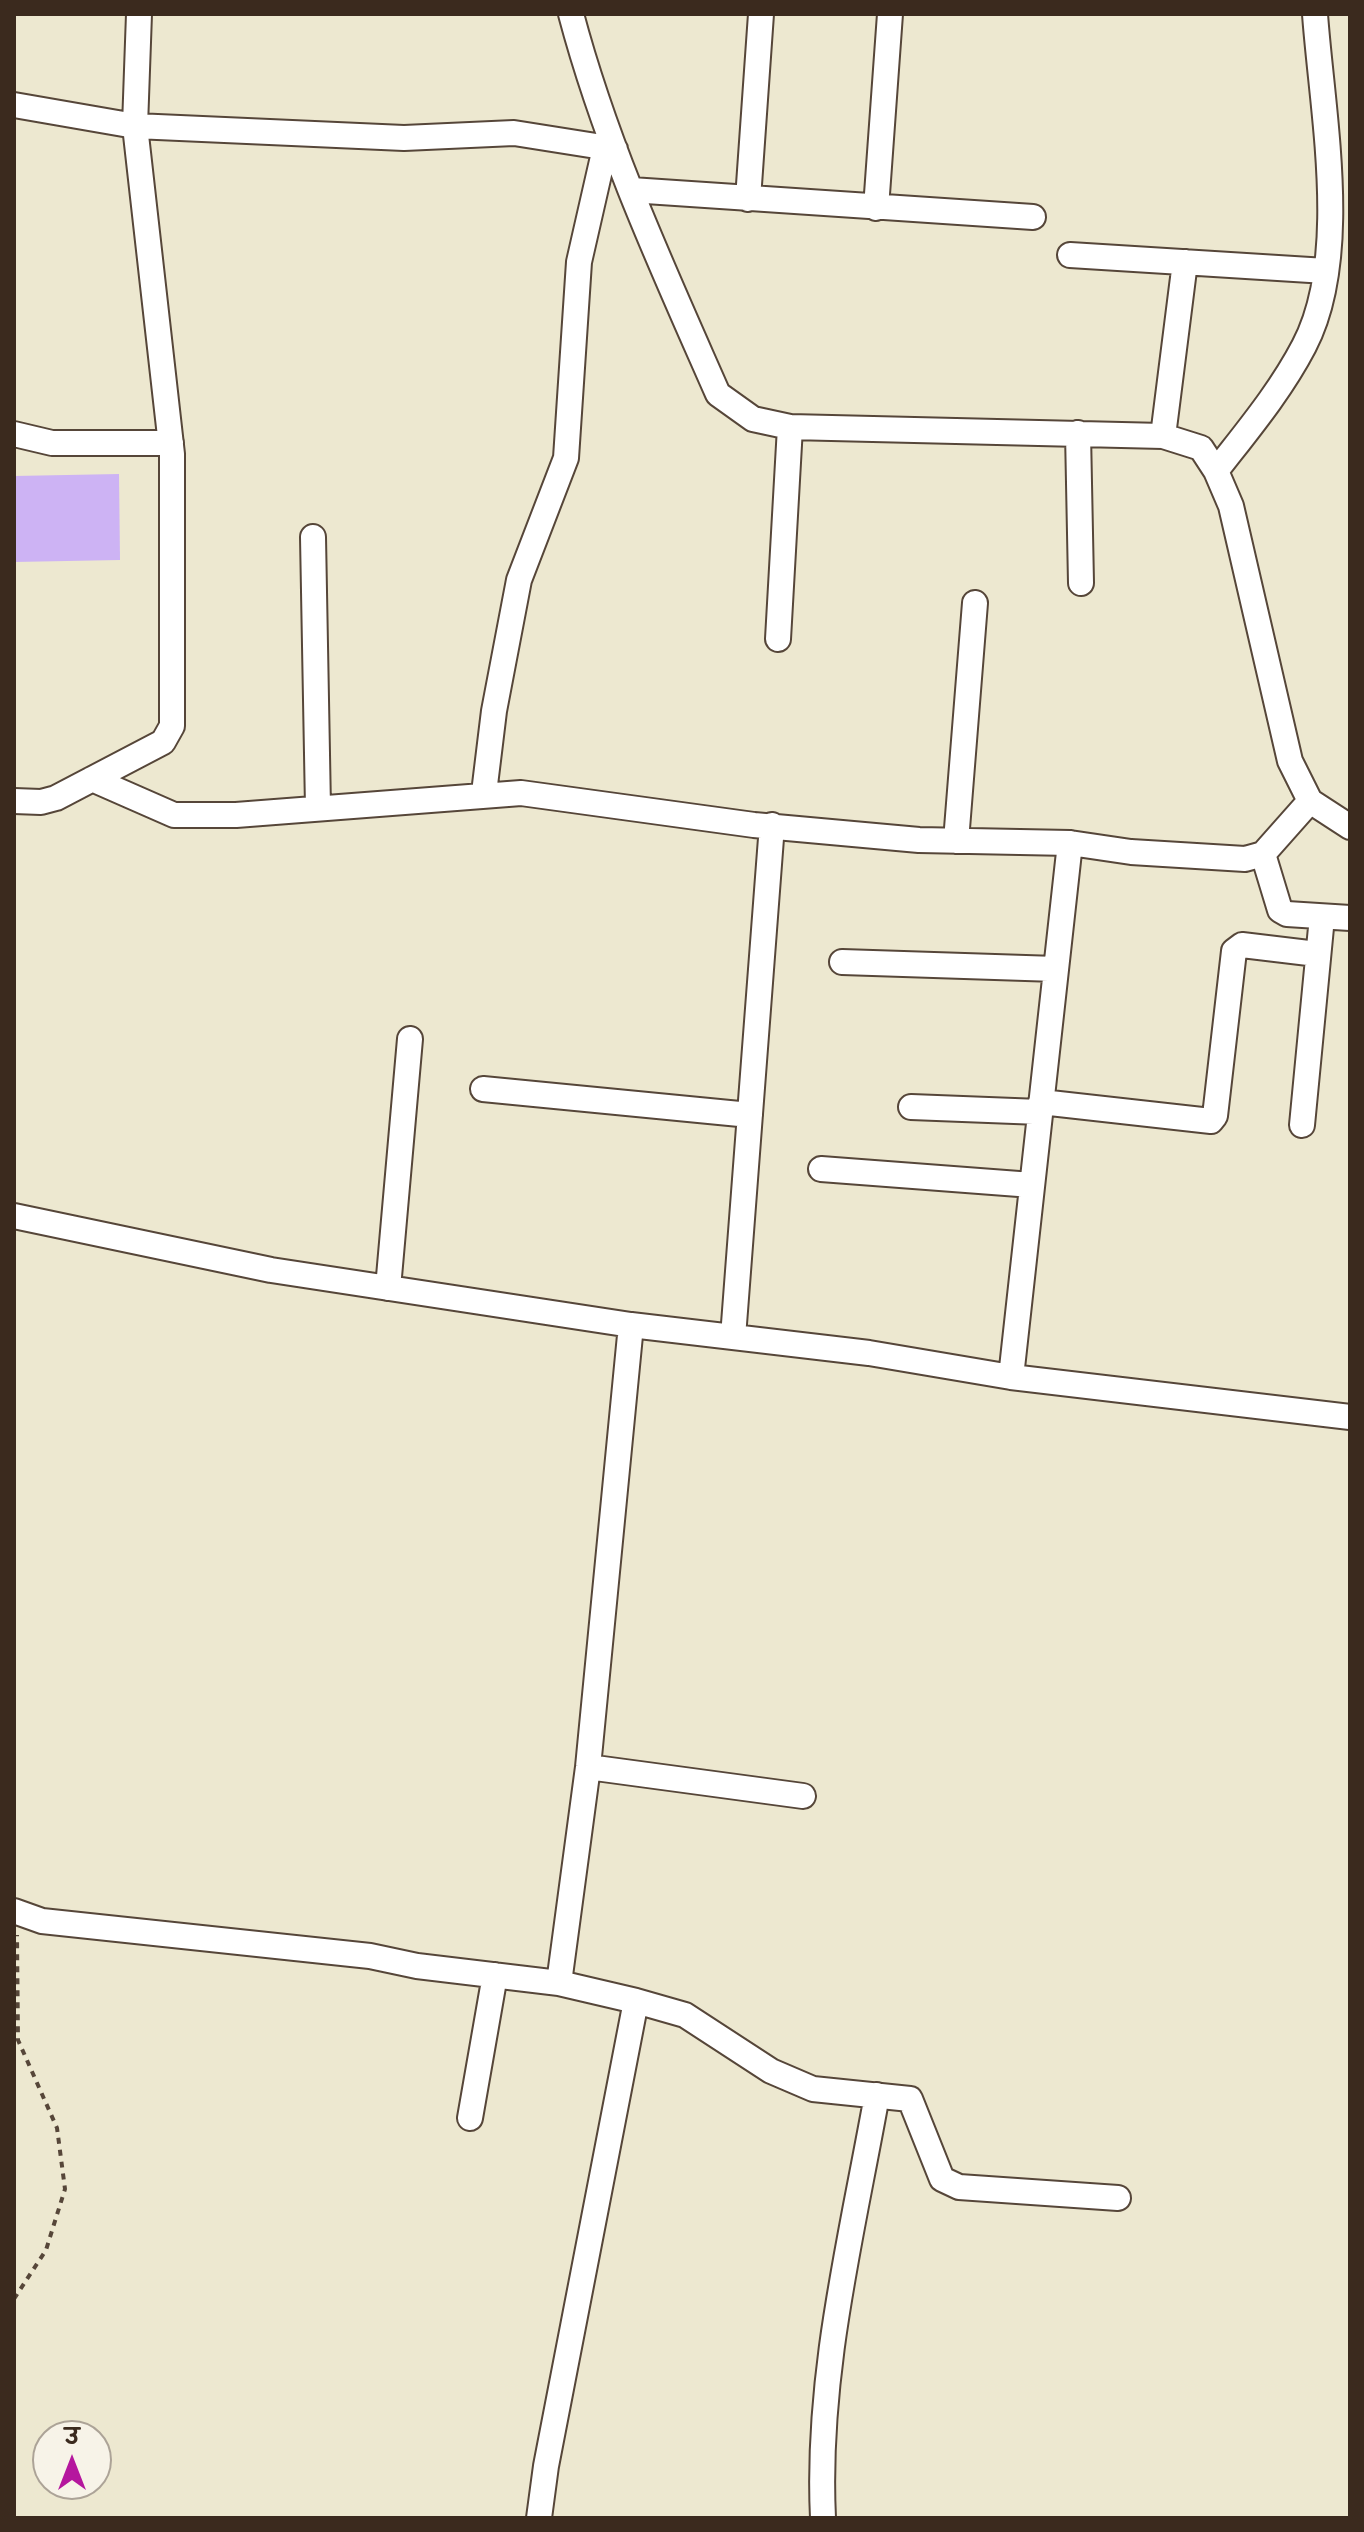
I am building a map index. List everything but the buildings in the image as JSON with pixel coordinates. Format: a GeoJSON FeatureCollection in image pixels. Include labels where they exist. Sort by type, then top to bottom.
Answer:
{"type":"FeatureCollection","features":[{"type":"Feature","properties":{"kind":"street"},"geometry":{"type":"LineString","coordinates":[[14,801],[41,802],[56,798],[163,742],[172,726],[171,443],[135,126],[139,14]]}},
{"type":"Feature","properties":{"kind":"street"},"geometry":{"type":"LineString","coordinates":[[571,14],[610,148],[718,394],[753,419],[790,427],[1163,436],[1201,448],[1216,471],[1231,506],[1290,761],[1310,801],[1350,827]]}},
{"type":"Feature","properties":{"kind":"street"},"geometry":{"type":"LineString","coordinates":[[748,199],[761,14]]}},
{"type":"Feature","properties":{"kind":"street"},"geometry":{"type":"LineString","coordinates":[[876,208],[890,14]]}},
{"type":"Feature","properties":{"kind":"street"},"geometry":{"type":"LineString","coordinates":[[1216,471],[1276,394],[1306,343],[1326,271],[1332,231],[1315,14]]}},
{"type":"Feature","properties":{"kind":"street"},"geometry":{"type":"LineString","coordinates":[[14,105],[135,126],[404,138],[514,133],[610,148]]}},
{"type":"Feature","properties":{"kind":"street"},"geometry":{"type":"LineString","coordinates":[[484,793],[494,711],[519,580],[566,458],[579,262],[610,148]]}},
{"type":"Feature","properties":{"kind":"street"},"geometry":{"type":"LineString","coordinates":[[631,190],[1033,217]]}},
{"type":"Feature","properties":{"kind":"street"},"geometry":{"type":"LineString","coordinates":[[1070,255],[1326,271]]}},
{"type":"Feature","properties":{"kind":"street"},"geometry":{"type":"LineString","coordinates":[[1163,436],[1185,262]]}},
{"type":"Feature","properties":{"kind":"street"},"geometry":{"type":"LineString","coordinates":[[778,639],[790,427]]}},
{"type":"Feature","properties":{"kind":"street"},"geometry":{"type":"LineString","coordinates":[[1078,433],[1081,583]]}},
{"type":"Feature","properties":{"kind":"street"},"geometry":{"type":"LineString","coordinates":[[14,434],[52,443],[171,443]]}},
{"type":"Feature","properties":{"kind":"street"},"geometry":{"type":"LineString","coordinates":[[313,537],[318,808]]}},
{"type":"Feature","properties":{"kind":"street"},"geometry":{"type":"LineString","coordinates":[[956,841],[975,603]]}},
{"type":"Feature","properties":{"kind":"street"},"geometry":{"type":"LineString","coordinates":[[92,779],[174,815],[521,793],[772,825],[956,841],[1070,843],[1131,852],[1245,859],[1263,854],[1310,801]]}},
{"type":"Feature","properties":{"kind":"street"},"geometry":{"type":"LineString","coordinates":[[733,1337],[772,825]]}},
{"type":"Feature","properties":{"kind":"street"},"geometry":{"type":"LineString","coordinates":[[1011,1377],[1070,843]]}},
{"type":"Feature","properties":{"kind":"street"},"geometry":{"type":"LineString","coordinates":[[1263,854],[1276,906],[1287,914],[1350,918]]}},
{"type":"Feature","properties":{"kind":"street"},"geometry":{"type":"LineString","coordinates":[[1302,1125],[1322,917]]}},
{"type":"Feature","properties":{"kind":"street"},"geometry":{"type":"LineString","coordinates":[[911,1107],[1041,1107],[1211,1121],[1215,1116],[1234,951],[1242,945],[1317,954]]}},
{"type":"Feature","properties":{"kind":"street"},"geometry":{"type":"LineString","coordinates":[[842,962],[1056,969]]}},
{"type":"Feature","properties":{"kind":"street"},"geometry":{"type":"LineString","coordinates":[[388,1288],[410,1039]]}},
{"type":"Feature","properties":{"kind":"street"},"geometry":{"type":"LineString","coordinates":[[483,1089],[750,1115]]}},
{"type":"Feature","properties":{"kind":"street"},"geometry":{"type":"LineString","coordinates":[[821,1169],[1032,1185]]}},
{"type":"Feature","properties":{"kind":"street"},"geometry":{"type":"LineString","coordinates":[[14,1216],[271,1270],[631,1325],[869,1353],[1011,1377],[1350,1417]]}},
{"type":"Feature","properties":{"kind":"street"},"geometry":{"type":"LineString","coordinates":[[559,1983],[588,1767],[631,1325]]}},
{"type":"Feature","properties":{"kind":"street"},"geometry":{"type":"LineString","coordinates":[[588,1767],[803,1796]]}},
{"type":"Feature","properties":{"kind":"street"},"geometry":{"type":"LineString","coordinates":[[16,1912],[42,1921],[370,1956],[417,1966],[559,1983],[636,2001],[685,2015],[771,2071],[813,2089],[910,2099],[942,2179],[959,2187],[1118,2198]]}},
{"type":"Feature","properties":{"kind":"street"},"geometry":{"type":"LineString","coordinates":[[470,2118],[495,1975]]}},
{"type":"Feature","properties":{"kind":"street"},"geometry":{"type":"LineString","coordinates":[[539,2518],[636,2001]]}},
{"type":"Feature","properties":{"kind":"street"},"geometry":{"type":"LineString","coordinates":[[823,2518],[822,2427],[828,2370],[877,2095]]}},
{"type":"Feature","properties":{"kind":"path"},"geometry":{"type":"LineString","coordinates":[[14,2299],[46,2250],[65,2189],[57,2128],[18,2040],[16,1912]]}}]}
